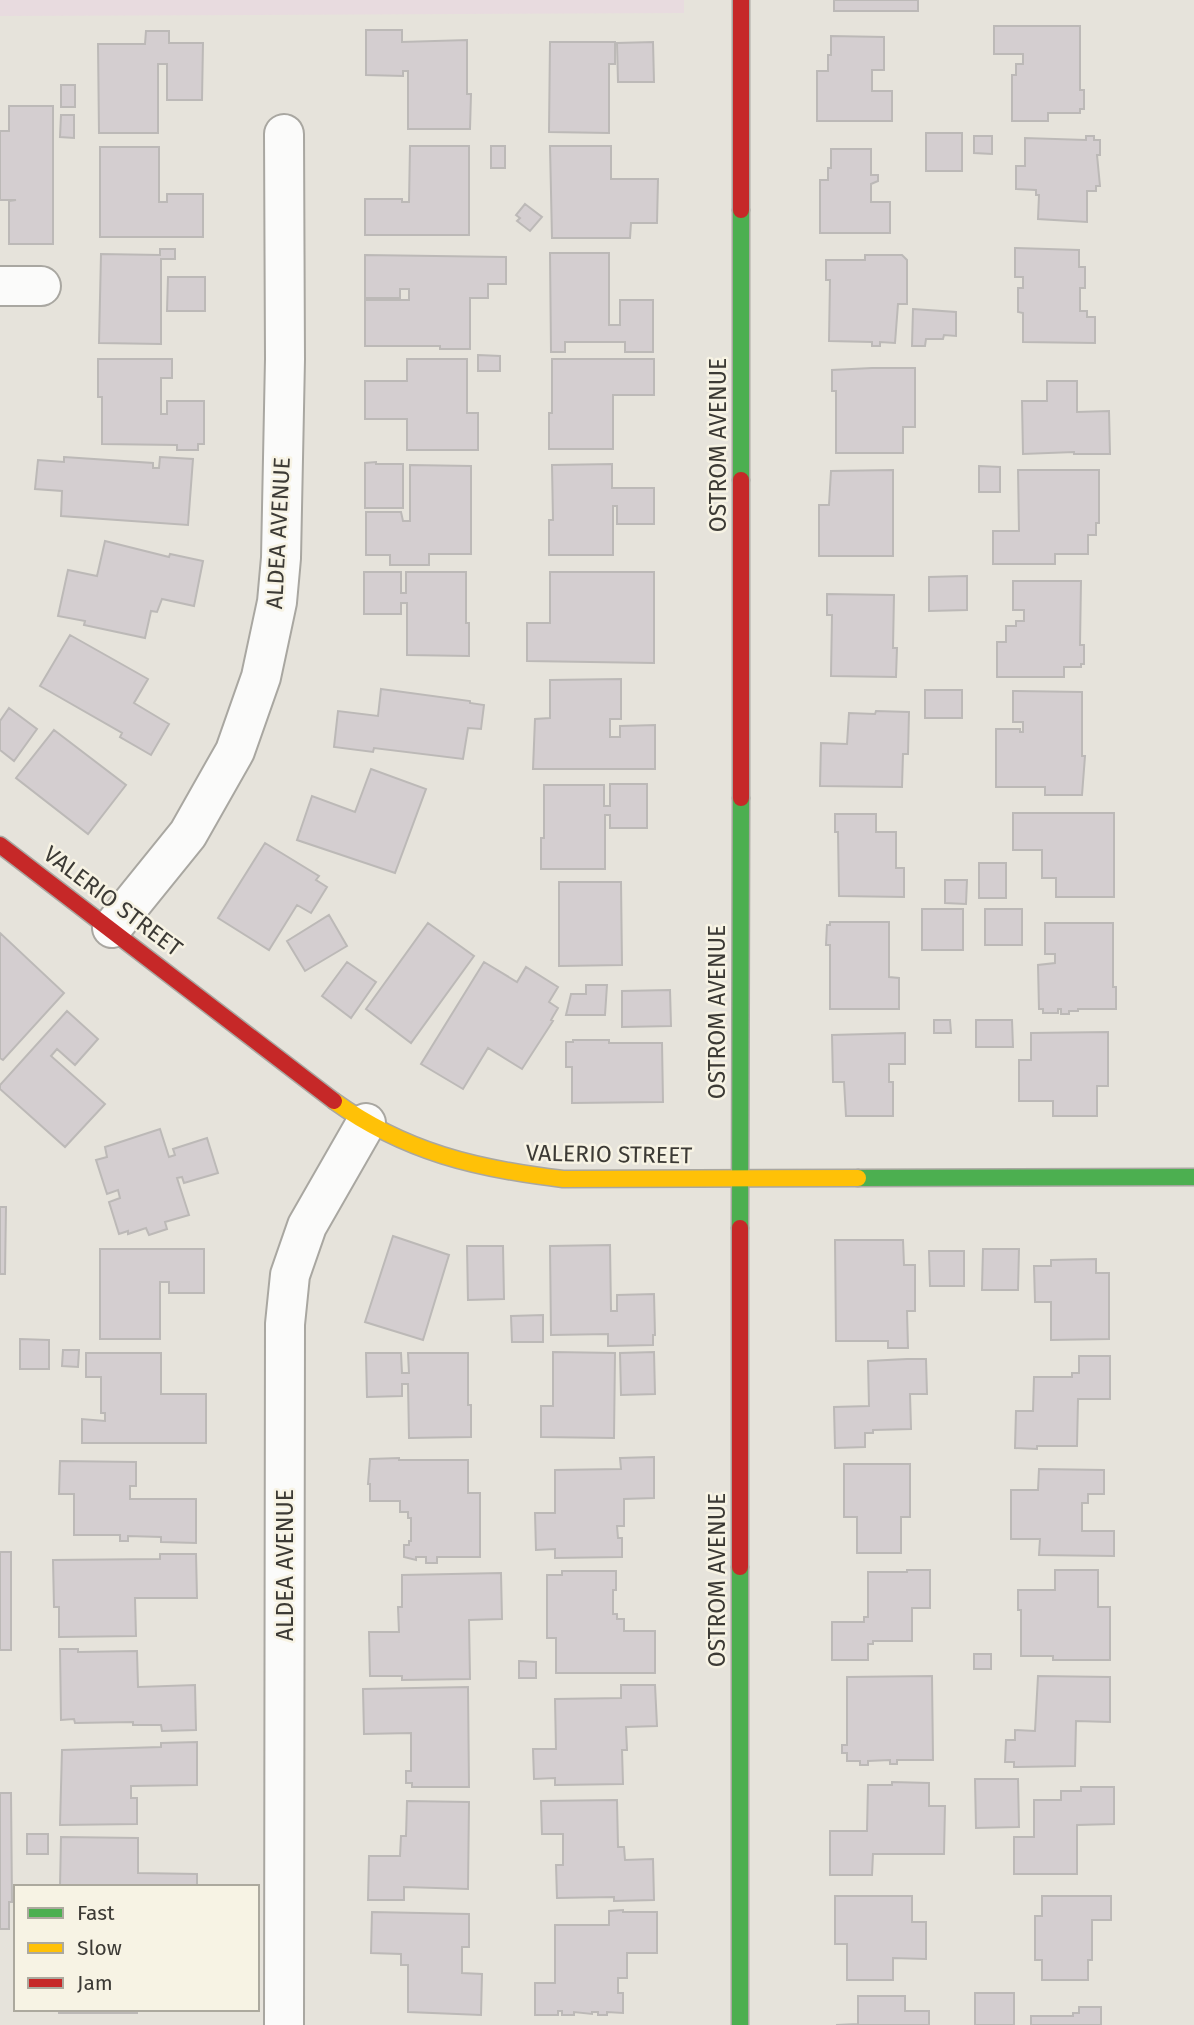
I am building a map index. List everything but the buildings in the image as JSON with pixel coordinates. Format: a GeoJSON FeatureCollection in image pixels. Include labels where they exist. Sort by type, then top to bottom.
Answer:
{"type":"FeatureCollection","features":[{"type":"Feature","properties":{"kind":"street","name":"OSTROM AVENUE"},"geometry":{"type":"LineString","coordinates":[[740,2025],[741,0]]}},
{"type":"Feature","properties":{"kind":"street","name":"ALDEA AVENUE"},"geometry":{"type":"LineString","coordinates":[[111,928],[188,834],[235,751],[261,677],[277,602],[281,547],[285,359],[284,134]]}},
{"type":"Feature","properties":{"kind":"street"},"geometry":{"type":"LineString","coordinates":[[0,286],[41,286]]}},
{"type":"Feature","properties":{"kind":"street","name":"VALERIO STREET"},"geometry":{"type":"LineString","coordinates":[[0,845],[366,1123],[402,1142],[443,1158],[518,1175],[563,1179],[1194,1177]]}},
{"type":"Feature","properties":{"kind":"street","name":"ALDEA AVENUE"},"geometry":{"type":"LineString","coordinates":[[284,2025],[286,1311],[290,1275],[307,1226],[366,1123]]}},
{"type":"Feature","properties":{"kind":"shaded area"},"geometry":{"type":"Polygon","coordinates":[[[0,0],[684,0],[684,13],[0,16],[0,0]]]}},
{"type":"Feature","properties":{"kind":"traffic: fast"},"geometry":{"type":"LineString","coordinates":[[741,210],[741,480]]}},
{"type":"Feature","properties":{"kind":"traffic: fast"},"geometry":{"type":"LineString","coordinates":[[740,1228],[741,798]]}},
{"type":"Feature","properties":{"kind":"traffic: fast"},"geometry":{"type":"LineString","coordinates":[[858,1178],[1194,1177]]}},
{"type":"Feature","properties":{"kind":"traffic: fast"},"geometry":{"type":"LineString","coordinates":[[740,1567],[740,2025]]}},
{"type":"Feature","properties":{"kind":"traffic: slow"},"geometry":{"type":"LineString","coordinates":[[334,1101],[361,1119],[415,1145],[471,1163],[531,1175],[563,1179],[858,1178]]}},
{"type":"Feature","properties":{"kind":"traffic: jam"},"geometry":{"type":"LineString","coordinates":[[741,0],[741,210]]}},
{"type":"Feature","properties":{"kind":"traffic: jam"},"geometry":{"type":"LineString","coordinates":[[741,480],[741,798]]}},
{"type":"Feature","properties":{"kind":"traffic: jam"},"geometry":{"type":"LineString","coordinates":[[0,845],[334,1101]]}},
{"type":"Feature","properties":{"kind":"traffic: jam"},"geometry":{"type":"LineString","coordinates":[[740,1228],[740,1567]]}}]}
